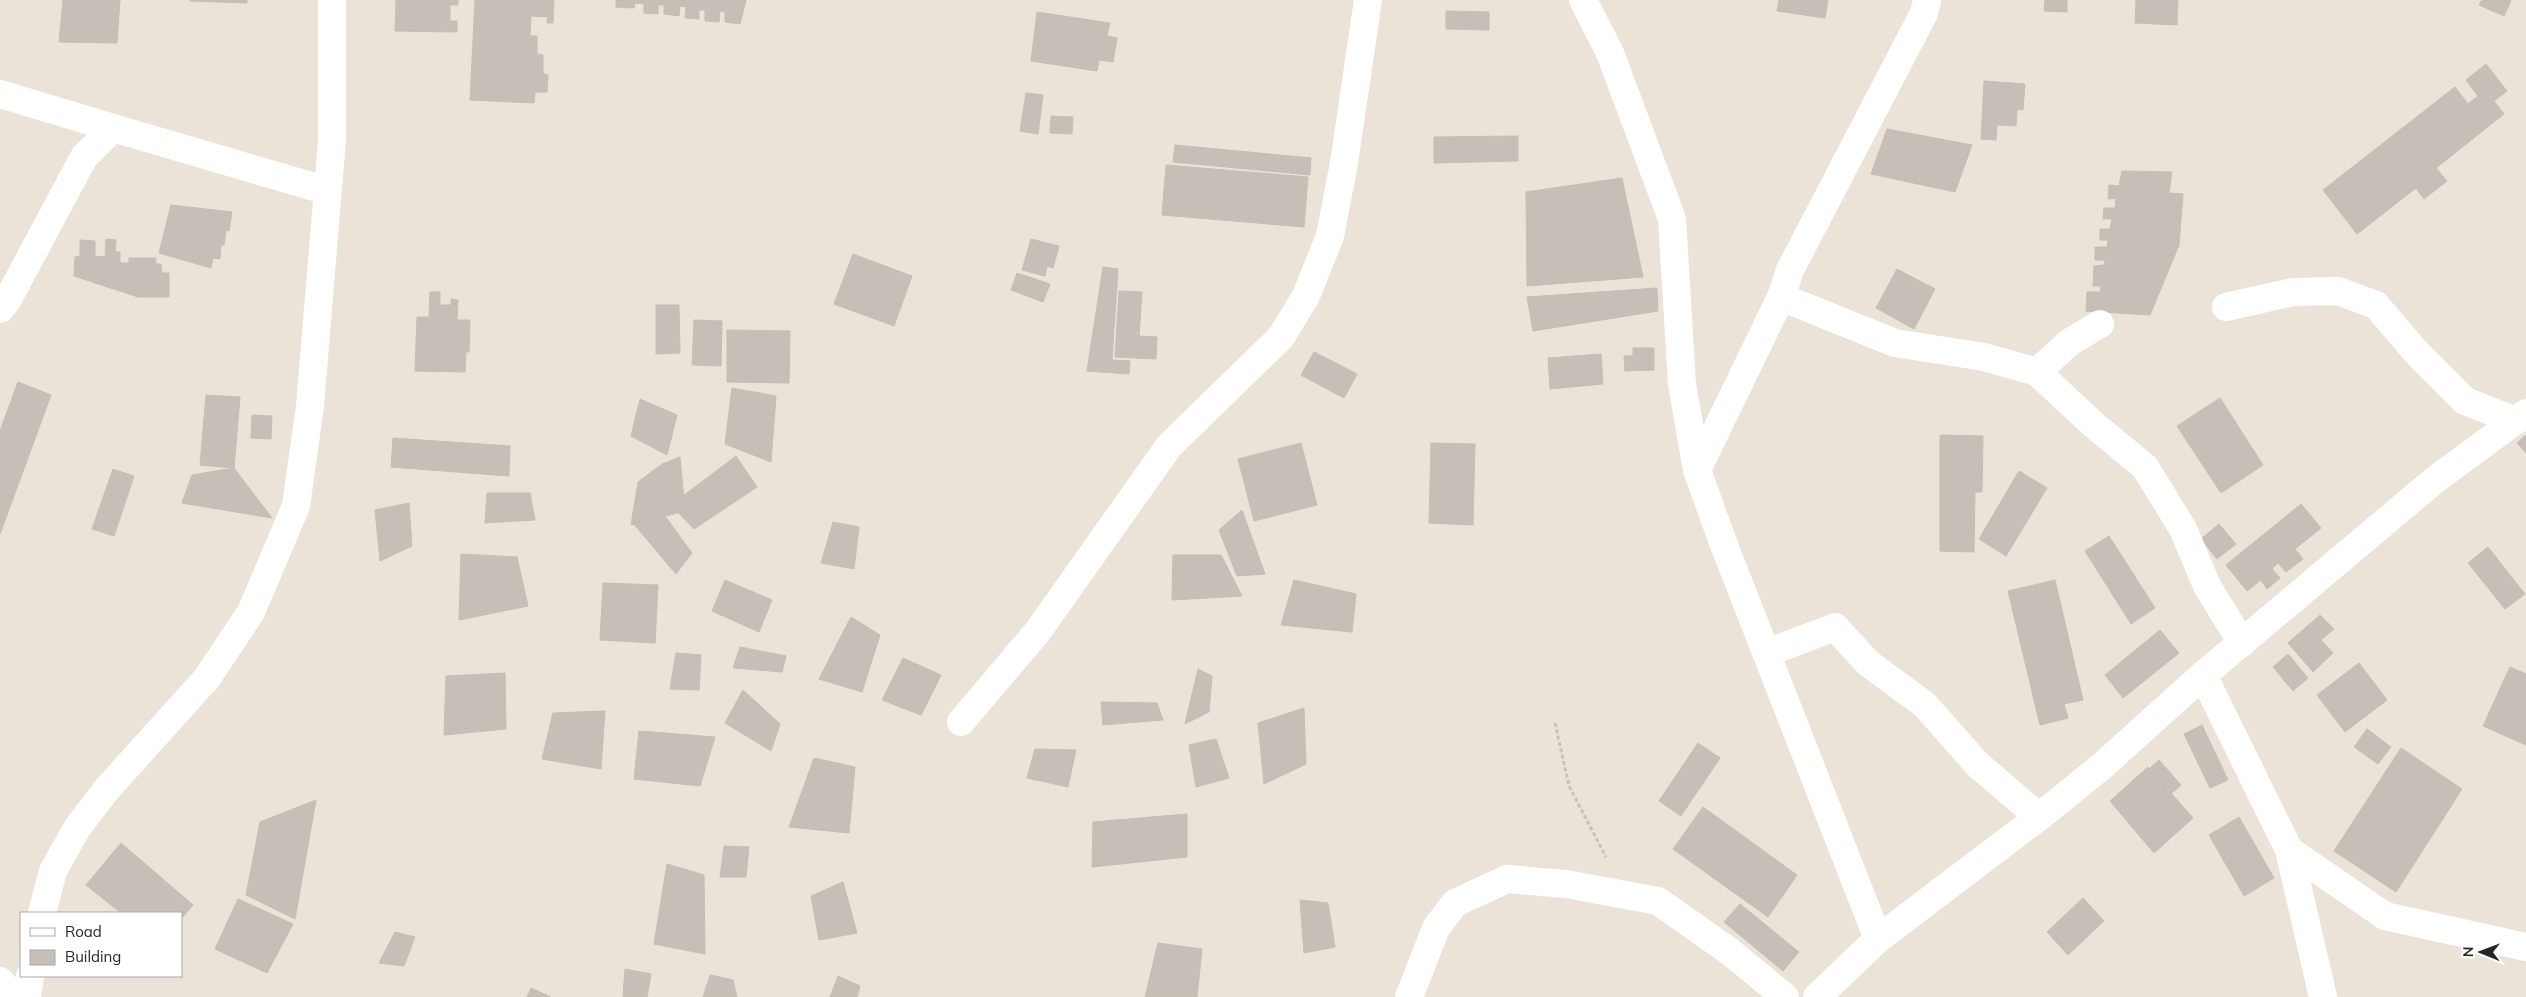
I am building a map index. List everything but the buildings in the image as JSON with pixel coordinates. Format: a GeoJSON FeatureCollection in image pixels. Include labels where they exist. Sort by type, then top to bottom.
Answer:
{"type":"FeatureCollection","features":[{"type":"Feature","properties":{"kind":"street"},"geometry":{"type":"LineString","coordinates":[[42,912],[53,872],[77,828],[106,789],[207,678],[252,612],[296,506],[310,406],[332,141],[332,0]]}},
{"type":"Feature","properties":{"kind":"street"},"geometry":{"type":"LineString","coordinates":[[961,722],[1038,631],[1169,446],[1280,337],[1306,296],[1330,236],[1344,163],[1368,0]]}},
{"type":"Feature","properties":{"kind":"street"},"geometry":{"type":"LineString","coordinates":[[1583,0],[1610,53],[1672,219],[1682,384],[1697,470],[1724,545],[1878,939]]}},
{"type":"Feature","properties":{"kind":"street"},"geometry":{"type":"LineString","coordinates":[[1697,470],[1781,297],[1790,270],[1924,12],[1927,0]]}},
{"type":"Feature","properties":{"kind":"street"},"geometry":{"type":"LineString","coordinates":[[0,94],[328,191]]}},
{"type":"Feature","properties":{"kind":"street"},"geometry":{"type":"LineString","coordinates":[[0,309],[7,301],[84,157],[113,128]]}},
{"type":"Feature","properties":{"kind":"street"},"geometry":{"type":"LineString","coordinates":[[2226,307],[2293,292],[2338,291],[2376,305],[2416,352],[2465,401],[2521,417]]}},
{"type":"Feature","properties":{"kind":"street"},"geometry":{"type":"LineString","coordinates":[[1781,297],[1895,343],[1984,357],[2037,372],[2094,425],[2145,467],[2183,529],[2207,586],[2242,643]]}},
{"type":"Feature","properties":{"kind":"street"},"geometry":{"type":"LineString","coordinates":[[2037,372],[2070,342],[2100,324]]}},
{"type":"Feature","properties":{"kind":"street"},"geometry":{"type":"LineString","coordinates":[[1817,997],[1878,939],[2039,817],[2102,766],[2203,675],[2436,478],[2521,417]]}},
{"type":"Feature","properties":{"kind":"street"},"geometry":{"type":"LineString","coordinates":[[1767,653],[1835,627],[1868,663],[1926,704],[1977,764],[2039,817]]}},
{"type":"Feature","properties":{"kind":"street"},"geometry":{"type":"LineString","coordinates":[[2203,675],[2289,850],[2323,997]]}},
{"type":"Feature","properties":{"kind":"street"},"geometry":{"type":"LineString","coordinates":[[2289,850],[2384,916],[2526,947]]}},
{"type":"Feature","properties":{"kind":"street"},"geometry":{"type":"LineString","coordinates":[[1409,997],[1436,928],[1455,903],[1507,879],[1566,884],[1658,901],[1729,951],[1785,997]]}},
{"type":"Feature","properties":{"kind":"street"},"geometry":{"type":"LineString","coordinates":[[27,997],[30,977]]}},
{"type":"Feature","properties":{"kind":"street"},"geometry":{"type":"LineString","coordinates":[[0,981],[15,997]]}},
{"type":"Feature","properties":{"kind":"path"},"geometry":{"type":"LineString","coordinates":[[1555,723],[1568,786],[1606,858]]}}]}
